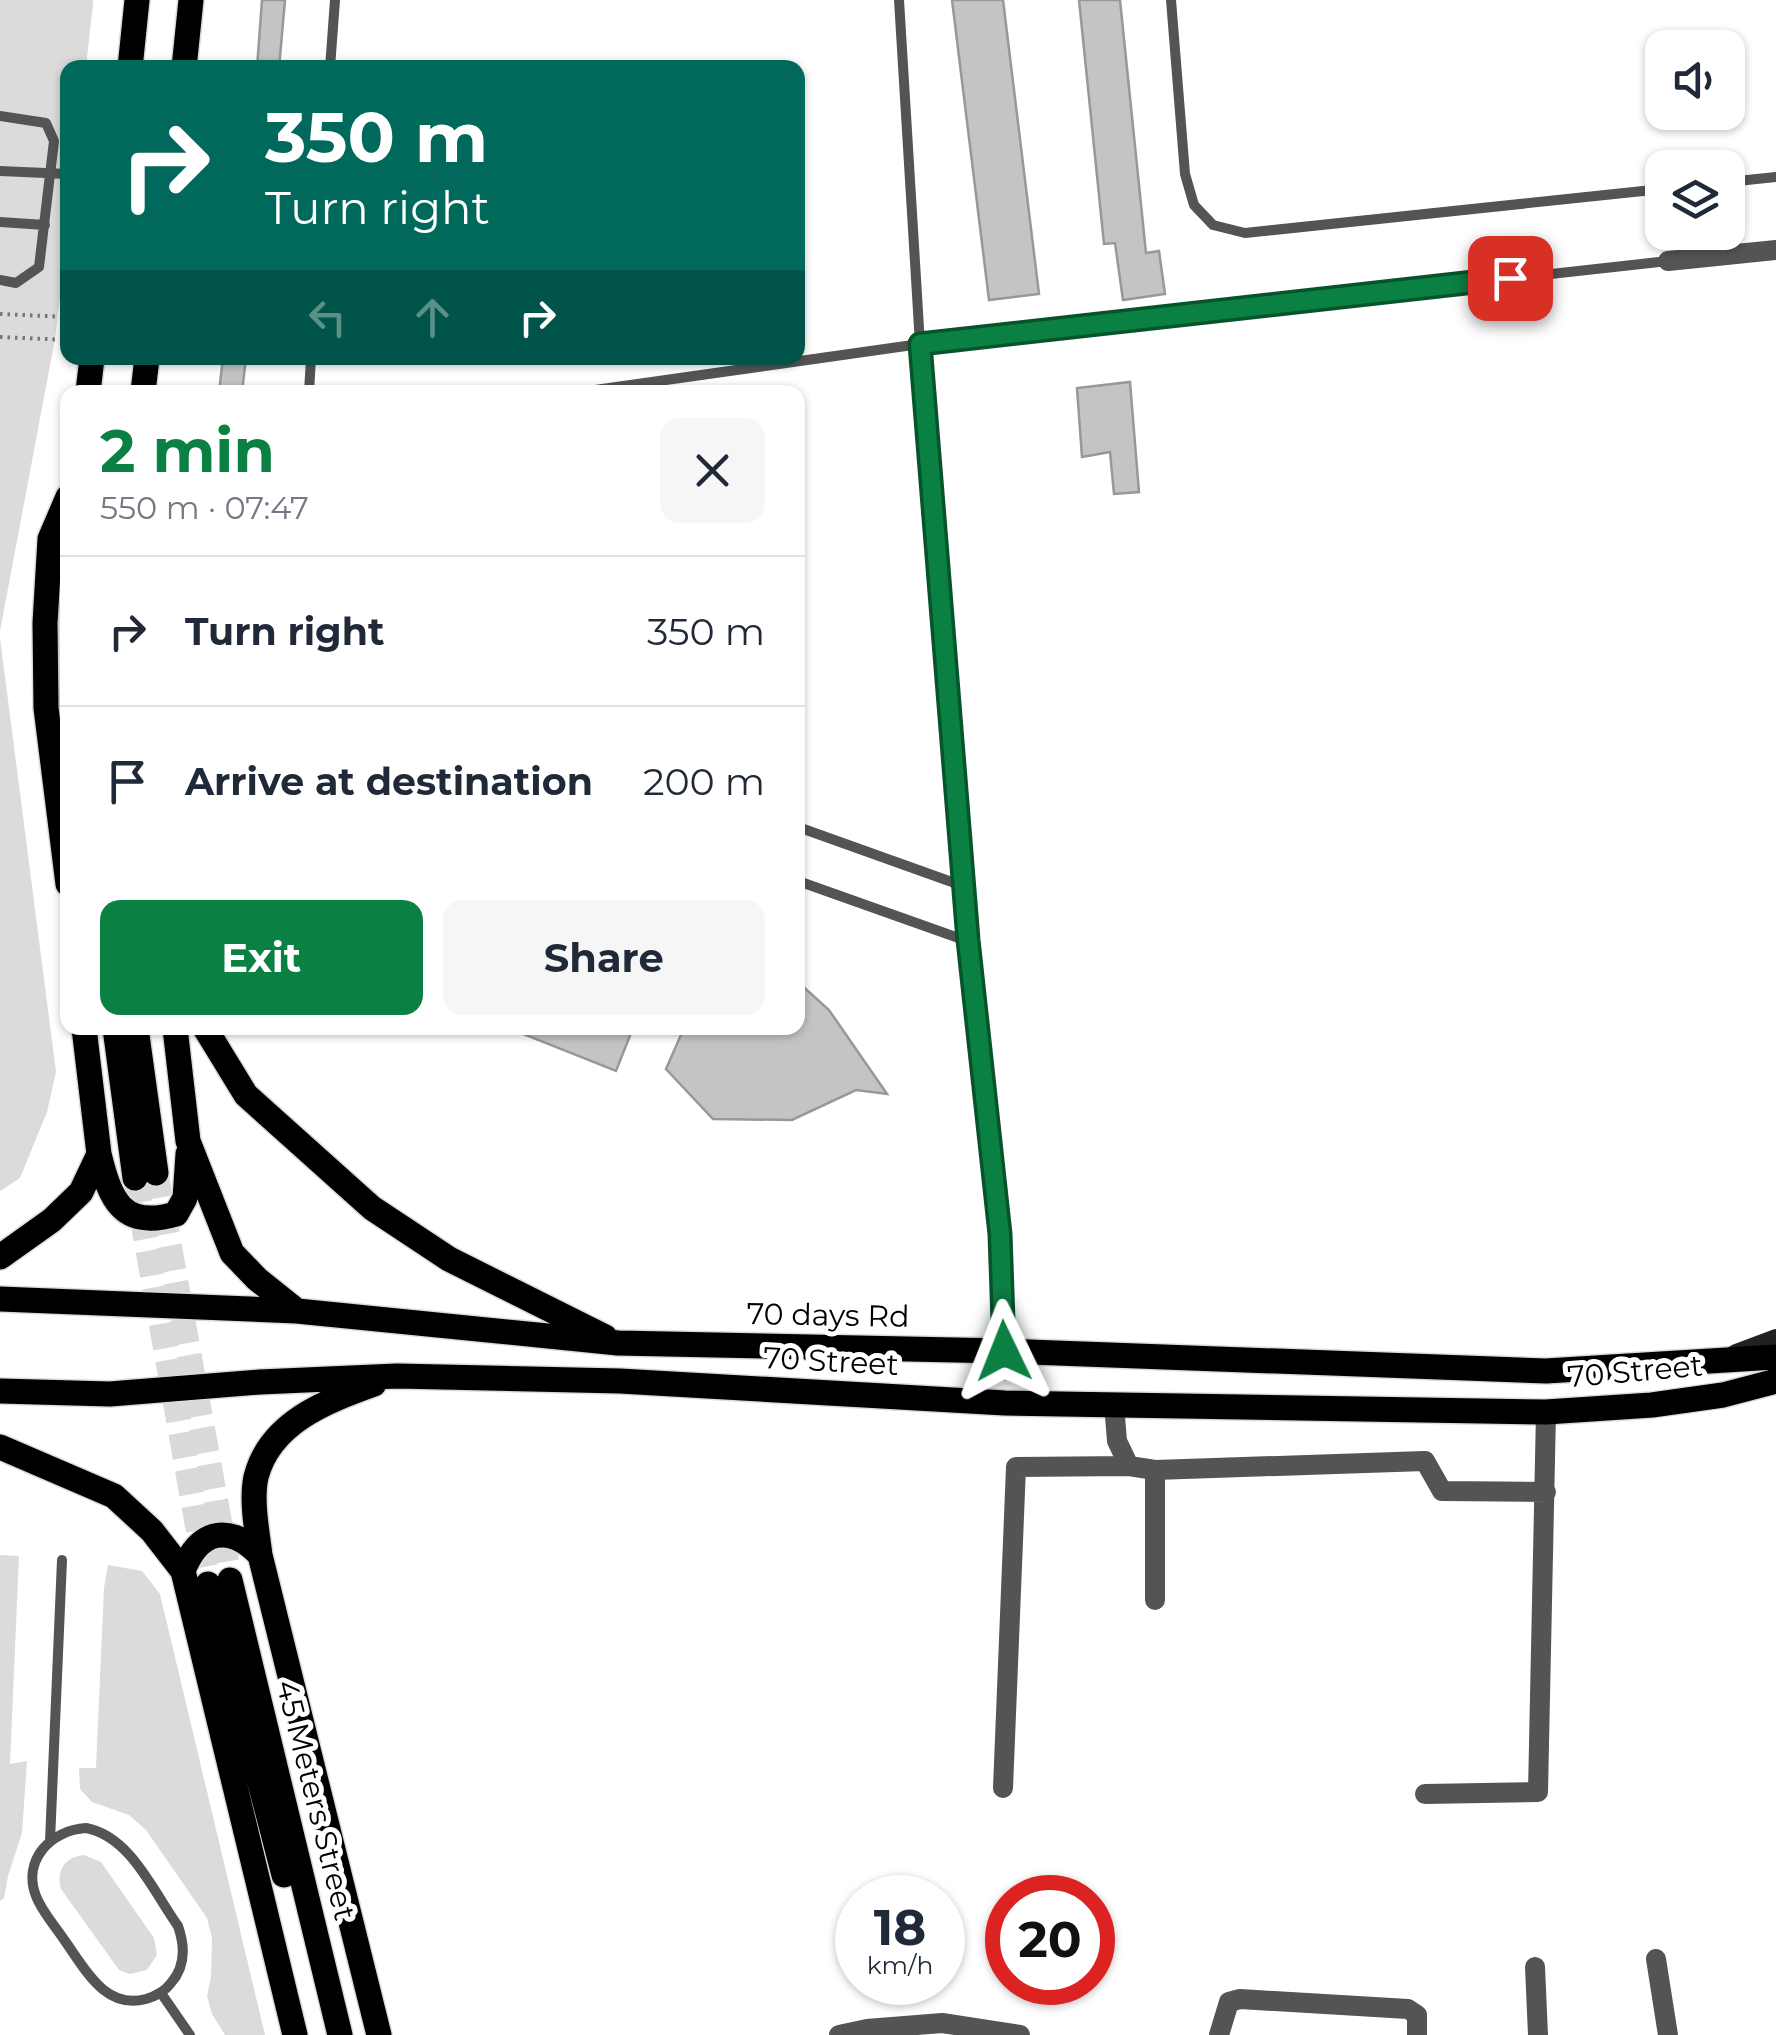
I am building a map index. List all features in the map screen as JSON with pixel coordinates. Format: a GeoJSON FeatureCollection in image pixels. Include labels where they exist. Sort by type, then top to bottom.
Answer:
{"type":"FeatureCollection","features":[{"type":"Feature","properties":{"kind":"main road"},"geometry":{"type":"LineString","coordinates":[[131,60],[137,0]]}},
{"type":"Feature","properties":{"kind":"main road"},"geometry":{"type":"LineString","coordinates":[[185,60],[191,0]]}},
{"type":"Feature","properties":{"kind":"main road"},"geometry":{"type":"LineString","coordinates":[[60,515],[50,538],[46,623],[46,708],[60,820]]}},
{"type":"Feature","properties":{"kind":"main road"},"geometry":{"type":"LineString","coordinates":[[85,1035],[99,1154],[108,1189],[119,1206],[136,1217],[156,1220],[176,1214],[185,1198],[188,1141],[176,1035]]}},
{"type":"Feature","properties":{"kind":"main road"},"geometry":{"type":"LineString","coordinates":[[116,1035],[145,1175],[136,1035]]}},
{"type":"Feature","properties":{"kind":"main road"},"geometry":{"type":"LineString","coordinates":[[209,1035],[246,1096],[372,1208],[449,1260],[618,1343]]}},
{"type":"Feature","properties":{"kind":"main road"},"geometry":{"type":"LineString","coordinates":[[188,1141],[232,1253],[297,1311]]}},
{"type":"Feature","properties":{"kind":"main road"},"geometry":{"type":"LineString","coordinates":[[0,1257],[52,1220],[81,1192],[99,1154]]}},
{"type":"Feature","properties":{"kind":"main road","name":"70 days Rd"},"geometry":{"type":"LineString","coordinates":[[0,1300],[297,1311],[618,1343],[1004,1351],[1546,1371],[1776,1357]]}},
{"type":"Feature","properties":{"kind":"main road"},"geometry":{"type":"LineString","coordinates":[[1713,1362],[1776,1339]]}},
{"type":"Feature","properties":{"kind":"main road"},"geometry":{"type":"LineString","coordinates":[[380,2035],[260,1555],[256,1477],[271,1445],[295,1420],[331,1400],[397,1376]]}},
{"type":"Feature","properties":{"kind":"main road","name":"70 Street"},"geometry":{"type":"LineString","coordinates":[[0,1391],[110,1394],[397,1376],[620,1381],[1005,1403],[1546,1412],[1652,1405],[1723,1395],[1776,1381]]}},
{"type":"Feature","properties":{"kind":"main road"},"geometry":{"type":"LineString","coordinates":[[1723,1395],[1776,1392]]}},
{"type":"Feature","properties":{"kind":"main road"},"geometry":{"type":"LineString","coordinates":[[0,1446],[114,1496],[152,1531],[182,1571],[295,2035]]}},
{"type":"Feature","properties":{"kind":"main road"},"geometry":{"type":"LineString","coordinates":[[182,1571],[190,1552],[206,1538],[226,1534],[246,1540],[260,1555]]}},
{"type":"Feature","properties":{"kind":"main road","name":"45 Meters Street"},"geometry":{"type":"LineString","coordinates":[[323,2035],[219,1582],[340,2035]]}},
{"type":"Feature","properties":{"kind":"street"},"geometry":{"type":"LineString","coordinates":[[1668,261],[1776,250]]}},
{"type":"Feature","properties":{"kind":"street"},"geometry":{"type":"LineString","coordinates":[[1114,1404],[1117,1441],[1130,1466]]}},
{"type":"Feature","properties":{"kind":"street"},"geometry":{"type":"LineString","coordinates":[[1424,1794],[1538,1792],[1546,1412]]}},
{"type":"Feature","properties":{"kind":"street"},"geometry":{"type":"LineString","coordinates":[[1003,1788],[1016,1467],[1130,1466],[1155,1470],[1425,1461],[1442,1490],[1546,1492]]}},
{"type":"Feature","properties":{"kind":"street"},"geometry":{"type":"LineString","coordinates":[[1154,1600],[1155,1470]]}},
{"type":"Feature","properties":{"kind":"street"},"geometry":{"type":"LineString","coordinates":[[1656,1959],[1668,2035]]}},
{"type":"Feature","properties":{"kind":"street"},"geometry":{"type":"LineString","coordinates":[[1536,1966],[1538,2035]]}},
{"type":"Feature","properties":{"kind":"street"},"geometry":{"type":"LineString","coordinates":[[1219,2035],[1224,2010],[1229,2002],[1240,1999],[1408,2009],[1417,2016],[1417,2035]]}},
{"type":"Feature","properties":{"kind":"street"},"geometry":{"type":"LineString","coordinates":[[840,2035],[866,2028],[1020,2035]]}},
{"type":"Feature","properties":{"kind":"lane"},"geometry":{"type":"LineString","coordinates":[[331,60],[335,0]]}},
{"type":"Feature","properties":{"kind":"lane"},"geometry":{"type":"LineString","coordinates":[[899,0],[920,344],[963,886],[1000,1234],[1004,1351]]}},
{"type":"Feature","properties":{"kind":"lane"},"geometry":{"type":"LineString","coordinates":[[1171,0],[1185,174],[1194,205],[1213,225],[1245,233],[1645,191]]}},
{"type":"Feature","properties":{"kind":"lane"},"geometry":{"type":"LineString","coordinates":[[0,116],[46,123],[54,140],[39,267],[16,283],[0,280]]}},
{"type":"Feature","properties":{"kind":"lane"},"geometry":{"type":"LineString","coordinates":[[0,172],[60,174]]}},
{"type":"Feature","properties":{"kind":"lane"},"geometry":{"type":"LineString","coordinates":[[1745,180],[1776,177]]}},
{"type":"Feature","properties":{"kind":"lane"},"geometry":{"type":"LineString","coordinates":[[0,222],[45,226]]}},
{"type":"Feature","properties":{"kind":"lane"},"geometry":{"type":"LineString","coordinates":[[805,360],[920,344],[1668,261]]}},
{"type":"Feature","properties":{"kind":"lane"},"geometry":{"type":"LineString","coordinates":[[630,385],[772,365]]}},
{"type":"Feature","properties":{"kind":"lane"},"geometry":{"type":"LineString","coordinates":[[805,829],[963,886]]}},
{"type":"Feature","properties":{"kind":"lane"},"geometry":{"type":"LineString","coordinates":[[805,884],[968,940]]}},
{"type":"Feature","properties":{"kind":"lane"},"geometry":{"type":"LineString","coordinates":[[50,1841],[62,1560]]}},
{"type":"Feature","properties":{"kind":"lane"},"geometry":{"type":"LineString","coordinates":[[98,1830],[120,1844],[178,1926],[184,1951],[180,1970],[161,1993],[127,2001],[104,1992],[37,1901],[33,1888],[35,1862],[60,1833],[98,1830]]}},
{"type":"Feature","properties":{"kind":"lane"},"geometry":{"type":"LineString","coordinates":[[161,1993],[190,2035]]}},
{"type":"Feature","properties":{"kind":"path"},"geometry":{"type":"LineString","coordinates":[[0,314],[60,317]]}},
{"type":"Feature","properties":{"kind":"path"},"geometry":{"type":"LineString","coordinates":[[0,336],[60,340]]}},
{"type":"Feature","properties":{"kind":"shaded area"},"geometry":{"type":"Polygon","coordinates":[[[0,0],[93,0],[87,60],[60,60],[60,297],[0,631],[0,0]]]}},
{"type":"Feature","properties":{"kind":"shaded area"},"geometry":{"type":"Polygon","coordinates":[[[0,638],[56,1072],[47,1112],[20,1178],[0,1191],[0,638]]]}},
{"type":"Feature","properties":{"kind":"shaded area"},"geometry":{"type":"Polygon","coordinates":[[[0,1555],[19,1556],[10,1764],[27,1761],[22,1833],[0,1901],[0,1555]]]}},
{"type":"Feature","properties":{"kind":"shaded area"},"geometry":{"type":"Polygon","coordinates":[[[108,1565],[142,1571],[160,1594],[265,2035],[225,2035],[212,2014],[207,1996],[212,1938],[207,1918],[146,1830],[129,1815],[92,1802],[80,1789],[79,1768],[96,1768],[108,1565]]]}},
{"type":"Feature","properties":{"kind":"shaded area"},"geometry":{"type":"Polygon","coordinates":[[[84,1855],[101,1862],[154,1938],[157,1955],[147,1970],[130,1974],[119,1970],[61,1889],[64,1866],[72,1858],[84,1855]]]}},
{"type":"Feature","properties":{"kind":"building"},"geometry":{"type":"Polygon","coordinates":[[[262,0],[285,0],[280,60],[258,60],[262,0]]]}},
{"type":"Feature","properties":{"kind":"building"},"geometry":{"type":"Polygon","coordinates":[[[952,0],[1003,0],[1039,294],[989,300],[952,0]]]}},
{"type":"Feature","properties":{"kind":"building"},"geometry":{"type":"Polygon","coordinates":[[[1079,0],[1120,0],[1146,253],[1159,251],[1165,294],[1123,300],[1115,243],[1104,244],[1079,0]]]}},
{"type":"Feature","properties":{"kind":"building"},"geometry":{"type":"Polygon","coordinates":[[[222,365],[245,365],[243,385],[220,385],[222,365]]]}},
{"type":"Feature","properties":{"kind":"building"},"geometry":{"type":"Polygon","coordinates":[[[1130,382],[1139,492],[1114,494],[1110,452],[1082,457],[1077,388],[1130,382]]]}},
{"type":"Feature","properties":{"kind":"building"},"geometry":{"type":"Polygon","coordinates":[[[805,988],[829,1010],[887,1094],[856,1090],[792,1120],[713,1119],[666,1069],[681,1035],[805,1035],[805,988]]]}},
{"type":"Feature","properties":{"kind":"building"},"geometry":{"type":"Polygon","coordinates":[[[526,1035],[630,1035],[616,1071],[526,1035]]]}},
{"type":"Feature","properties":{"kind":"tunnel"},"geometry":{"type":"LineString","coordinates":[[156,1173],[230,1580]]}},
{"type":"Feature","properties":{"kind":"tunnel"},"geometry":{"type":"LineString","coordinates":[[135,1178],[208,1584]]}},
{"type":"Feature","properties":{"kind":"route"},"geometry":{"type":"LineString","coordinates":[[1004,1351],[1000,1234],[968,940],[920,344],[1510,278]]}}]}
